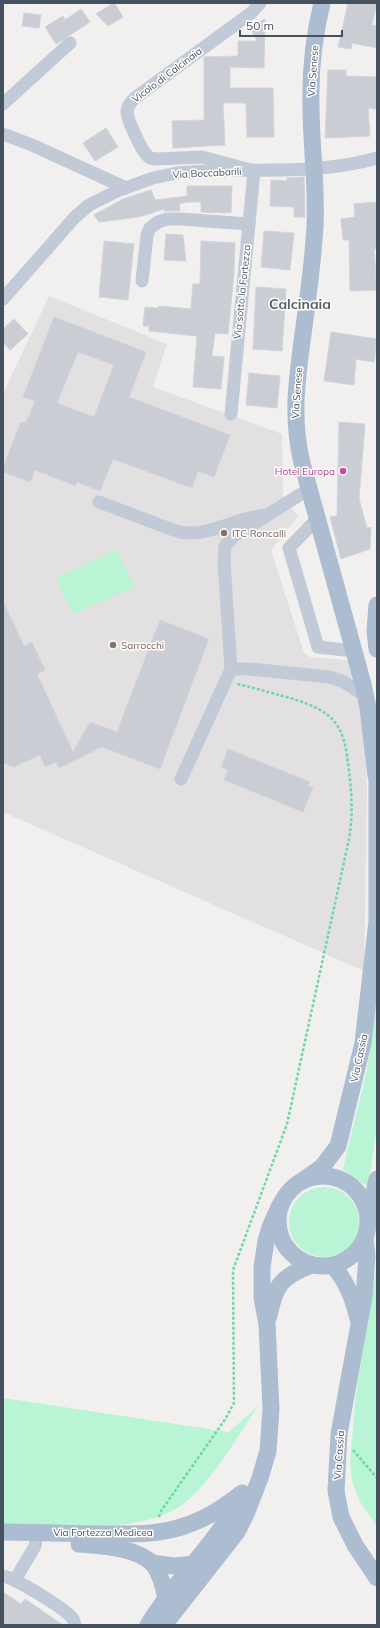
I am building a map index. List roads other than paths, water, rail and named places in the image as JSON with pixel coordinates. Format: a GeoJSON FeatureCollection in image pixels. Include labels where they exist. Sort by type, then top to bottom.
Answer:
{"type":"FeatureCollection","features":[{"type":"Feature","properties":{"kind":"main road","name":"Via Senese"},"geometry":{"type":"LineString","coordinates":[[322,3],[315,38],[311,92],[314,167],[314,244],[297,378],[295,411],[297,443],[366,696],[376,776]]}},
{"type":"Feature","properties":{"kind":"main road"},"geometry":{"type":"LineString","coordinates":[[348,631],[363,652],[370,653],[377,648],[375,631],[377,605]]}},
{"type":"Feature","properties":{"kind":"main road"},"geometry":{"type":"LineString","coordinates":[[376,776],[377,747]]}},
{"type":"Feature","properties":{"kind":"main road","name":"Via Cassia"},"geometry":{"type":"LineString","coordinates":[[376,776],[377,922],[365,1029],[360,1058],[340,1139],[334,1153],[328,1160],[286,1194],[280,1206],[278,1220],[279,1228],[280,1235],[286,1248],[297,1258],[311,1265],[322,1267],[333,1266],[346,1260],[357,1252],[365,1239],[377,1179]]}},
{"type":"Feature","properties":{"kind":"main road","name":"Via Cassia"},"geometry":{"type":"LineString","coordinates":[[305,1179],[319,1176],[334,1177],[347,1182],[358,1191],[366,1203],[369,1217]]}},
{"type":"Feature","properties":{"kind":"main road"},"geometry":{"type":"LineString","coordinates":[[164,1625],[231,1540],[246,1514],[260,1478],[268,1451],[268,1434],[271,1409],[267,1324],[262,1298],[261,1279],[263,1254],[270,1227],[280,1206]]}},
{"type":"Feature","properties":{"kind":"main road","name":"Via Cassia"},"geometry":{"type":"LineString","coordinates":[[365,1239],[367,1256],[364,1297],[339,1434],[336,1491],[340,1517],[355,1545],[375,1575]]}},
{"type":"Feature","properties":{"kind":"main road"},"geometry":{"type":"LineString","coordinates":[[267,1324],[273,1298],[278,1286],[291,1274],[311,1265]]}},
{"type":"Feature","properties":{"kind":"main road","name":"Via Cassia"},"geometry":{"type":"LineString","coordinates":[[333,1266],[342,1276],[351,1293],[359,1323]]}},
{"type":"Feature","properties":{"kind":"main road"},"geometry":{"type":"LineString","coordinates":[[148,1625],[166,1599],[226,1522],[242,1493],[268,1434]]}},
{"type":"Feature","properties":{"kind":"main road","name":"Via Fortezza Medicea"},"geometry":{"type":"LineString","coordinates":[[3,1532],[37,1537],[130,1534],[167,1531],[187,1526],[205,1518],[242,1493]]}},
{"type":"Feature","properties":{"kind":"main road"},"geometry":{"type":"LineString","coordinates":[[3,1541],[37,1537],[111,1547],[129,1551],[152,1563],[166,1566],[193,1564],[204,1562],[231,1527],[246,1514]]}},
{"type":"Feature","properties":{"kind":"main road"},"geometry":{"type":"LineString","coordinates":[[152,1563],[160,1578],[166,1599]]}},
{"type":"Feature","properties":{"kind":"street","name":"Vicolo di Calcinaia"},"geometry":{"type":"LineString","coordinates":[[254,171],[202,157],[150,158],[142,149],[127,112],[129,105],[135,98],[251,13],[260,3]]}},
{"type":"Feature","properties":{"kind":"street"},"geometry":{"type":"LineString","coordinates":[[3,104],[70,43]]}},
{"type":"Feature","properties":{"kind":"street"},"geometry":{"type":"LineString","coordinates":[[3,134],[32,145],[126,188]]}},
{"type":"Feature","properties":{"kind":"street","name":"Via Boccabarili"},"geometry":{"type":"LineString","coordinates":[[3,299],[83,210],[102,198],[126,188],[158,177],[177,173],[254,171],[346,165],[377,158]]}},
{"type":"Feature","properties":{"kind":"street","name":"Via sotto la Fortezza"},"geometry":{"type":"LineString","coordinates":[[231,414],[254,171]]}},
{"type":"Feature","properties":{"kind":"street"},"geometry":{"type":"LineString","coordinates":[[142,280],[147,235],[150,228],[158,222],[180,219],[249,224]]}},
{"type":"Feature","properties":{"kind":"street"},"geometry":{"type":"LineString","coordinates":[[181,779],[229,675],[224,562],[225,546],[234,536],[309,489]]}},
{"type":"Feature","properties":{"kind":"street"},"geometry":{"type":"LineString","coordinates":[[99,502],[180,532],[198,533],[213,538],[225,546]]}},
{"type":"Feature","properties":{"kind":"street"},"geometry":{"type":"LineString","coordinates":[[198,533],[251,516],[271,514]]}},
{"type":"Feature","properties":{"kind":"street"},"geometry":{"type":"LineString","coordinates":[[318,519],[289,548],[318,647],[354,651]]}},
{"type":"Feature","properties":{"kind":"street"},"geometry":{"type":"LineString","coordinates":[[229,675],[250,669],[329,677],[342,681],[366,696]]}},
{"type":"Feature","properties":{"kind":"street"},"geometry":{"type":"LineString","coordinates":[[37,1537],[9,1578],[64,1611],[73,1619],[75,1625]]}},
{"type":"Feature","properties":{"kind":"place","name":"Hotel Europa"},"geometry":{"type":"Point","coordinates":[343,471]}},
{"type":"Feature","properties":{"kind":"place","name":"ITC Roncalli"},"geometry":{"type":"Point","coordinates":[224,533]}},
{"type":"Feature","properties":{"kind":"place","name":"Sarrocchi"},"geometry":{"type":"Point","coordinates":[113,645]}},
{"type":"Feature","properties":{"kind":"district","name":"Calcinaia"},"geometry":{"type":"Point","coordinates":[300,304]}}]}
